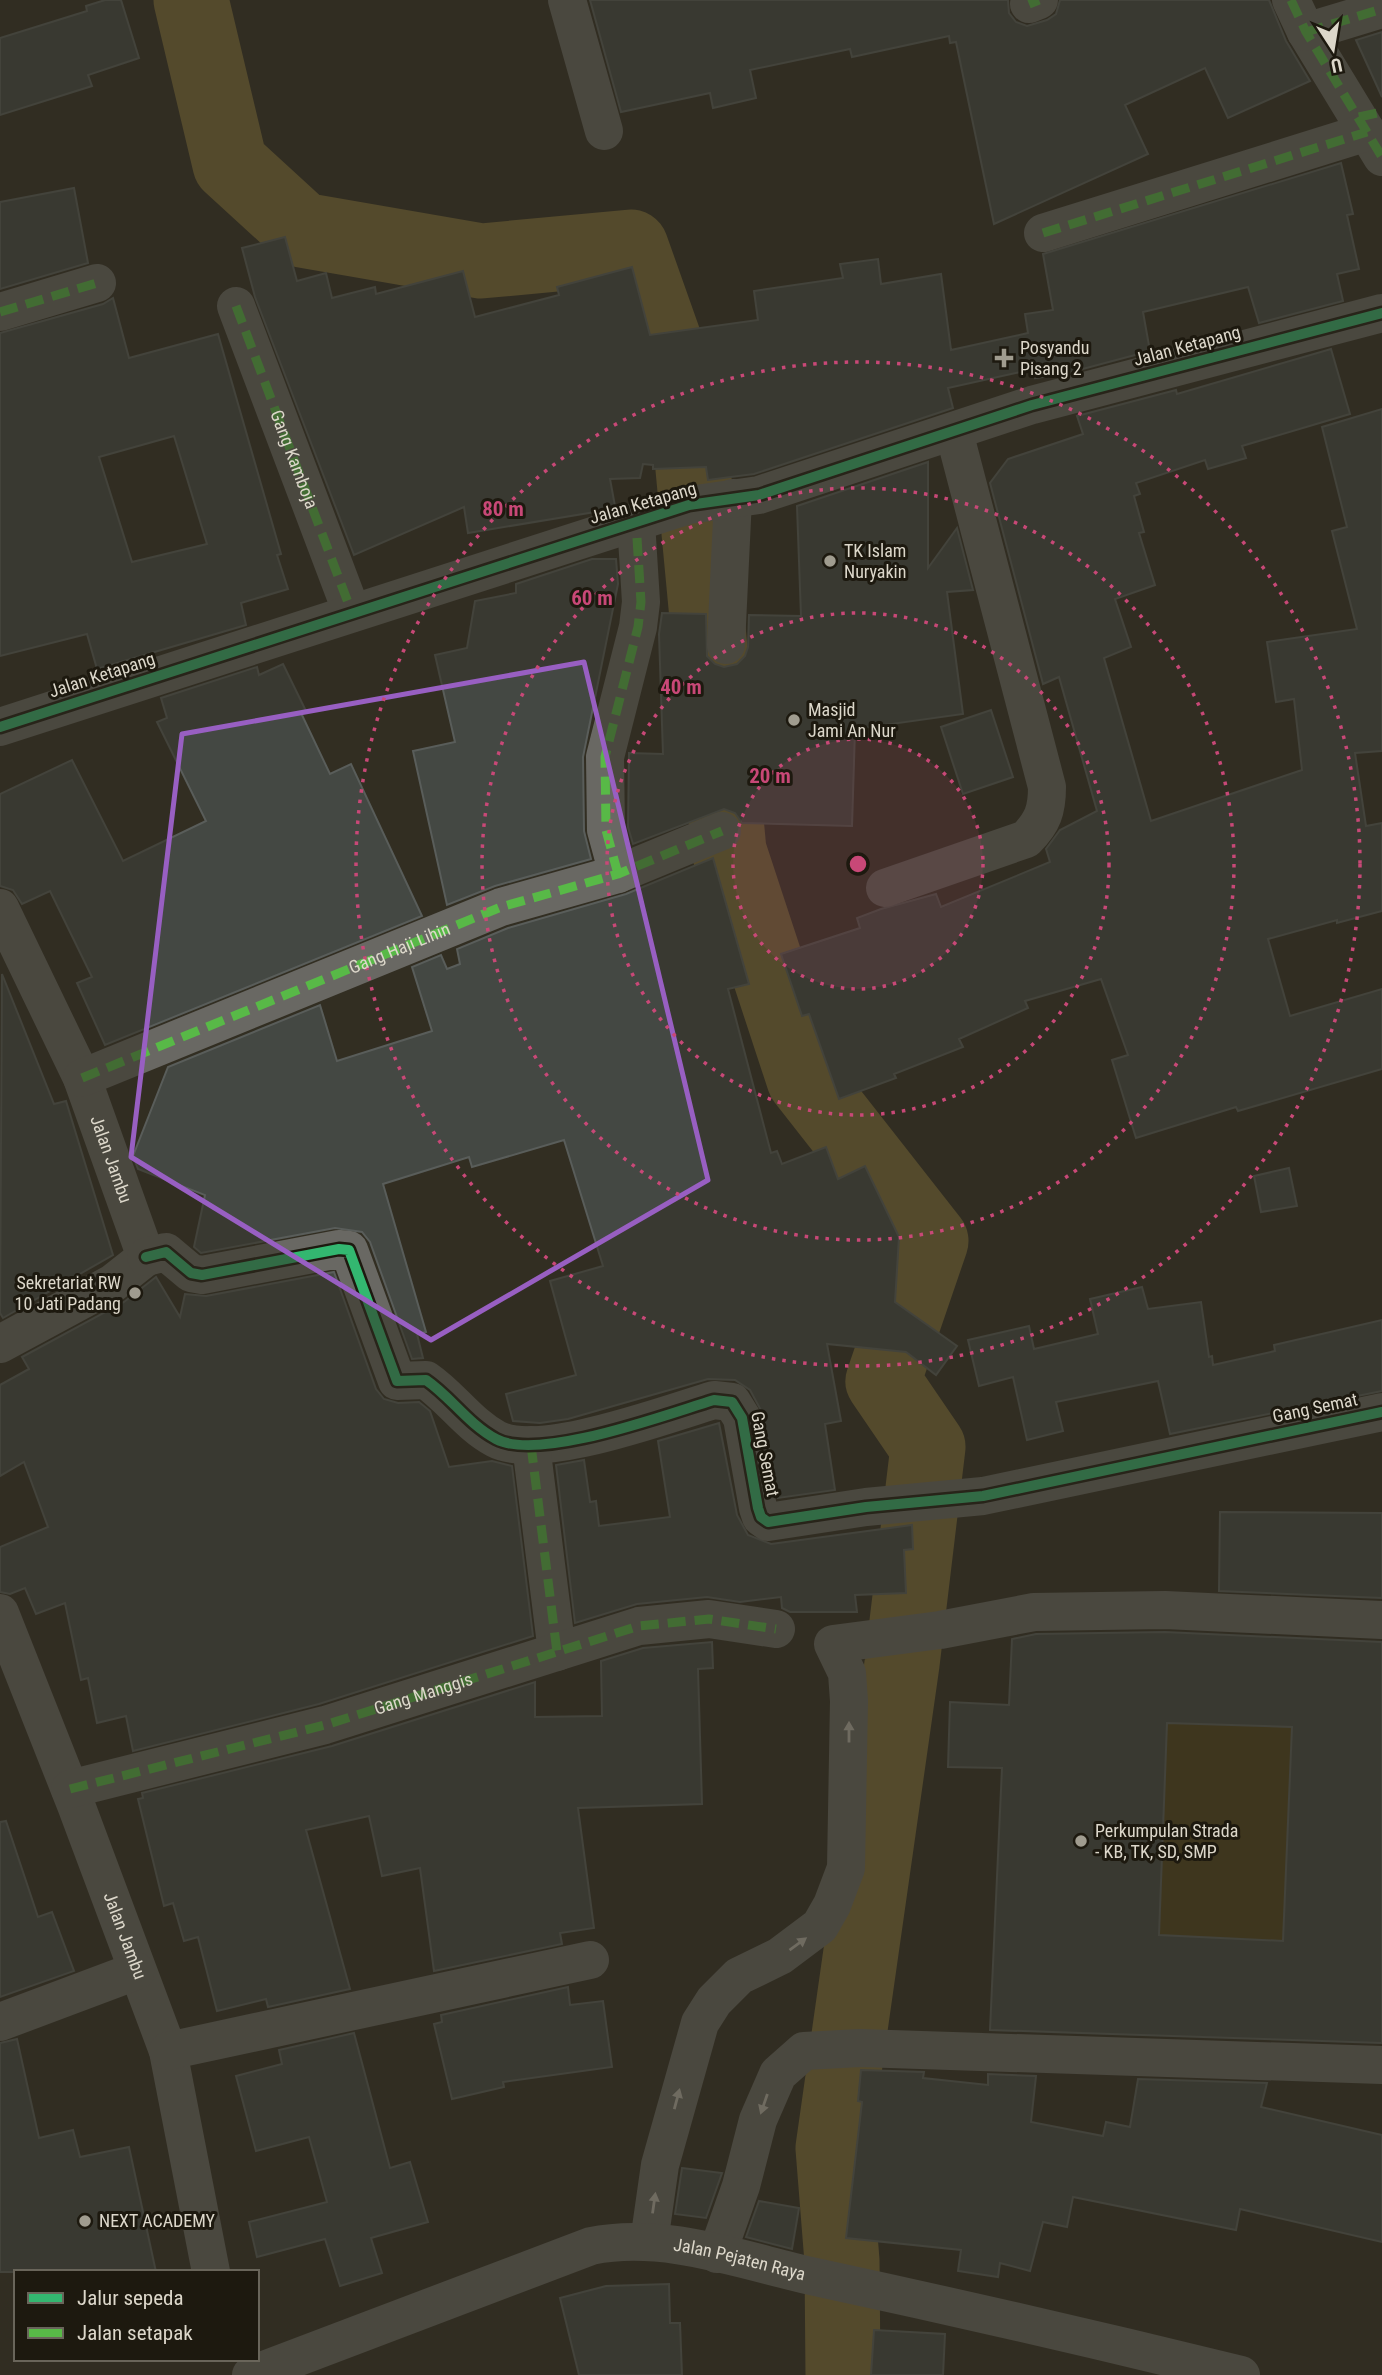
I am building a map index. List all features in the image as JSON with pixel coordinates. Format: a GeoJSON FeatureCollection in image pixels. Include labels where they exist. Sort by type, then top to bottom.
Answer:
{"type":"FeatureCollection","features":[{"type":"Feature","properties":{"kind":"street"},"geometry":{"type":"LineString","coordinates":[[567,0],[604,131]]}},
{"type":"Feature","properties":{"kind":"street"},"geometry":{"type":"LineString","coordinates":[[1043,233],[1372,130],[1299,16],[1382,9]]}},
{"type":"Feature","properties":{"kind":"street"},"geometry":{"type":"LineString","coordinates":[[0,312],[97,283]]}},
{"type":"Feature","properties":{"kind":"street","name":"Gang Kamboja"},"geometry":{"type":"LineString","coordinates":[[236,306],[352,613]]}},
{"type":"Feature","properties":{"kind":"street","name":"Jalan Ketapang"},"geometry":{"type":"LineString","coordinates":[[0,726],[689,505],[778,490],[1032,405],[1382,313]]}},
{"type":"Feature","properties":{"kind":"street"},"geometry":{"type":"LineString","coordinates":[[885,888],[1027,839],[1039,827],[1047,811],[1046,786],[954,432]]}},
{"type":"Feature","properties":{"kind":"street"},"geometry":{"type":"LineString","coordinates":[[726,645],[731,499]]}},
{"type":"Feature","properties":{"kind":"street"},"geometry":{"type":"LineString","coordinates":[[618,874],[606,830],[605,757],[638,627],[641,602],[636,522]]}},
{"type":"Feature","properties":{"kind":"street","name":"Gang Haji Lihin"},"geometry":{"type":"LineString","coordinates":[[82,1078],[501,908],[618,874],[722,831]]}},
{"type":"Feature","properties":{"kind":"street","name":"Jalan Jambu"},"geometry":{"type":"LineString","coordinates":[[0,908],[82,1078],[146,1257]]}},
{"type":"Feature","properties":{"kind":"street","name":"Gang Semat"},"geometry":{"type":"LineString","coordinates":[[146,1257],[166,1252],[191,1273],[202,1275],[339,1249],[349,1251],[397,1381],[426,1380],[460,1413],[497,1440],[531,1445],[584,1438],[714,1401],[729,1401],[738,1407],[742,1418],[758,1508],[764,1520],[774,1522],[866,1507],[983,1496],[1382,1412]]}},
{"type":"Feature","properties":{"kind":"street"},"geometry":{"type":"LineString","coordinates":[[0,1344],[113,1283],[146,1257]]}},
{"type":"Feature","properties":{"kind":"street"},"geometry":{"type":"LineString","coordinates":[[531,1445],[557,1652]]}},
{"type":"Feature","properties":{"kind":"street"},"geometry":{"type":"LineString","coordinates":[[649,2242],[660,2165],[694,2040],[714,2001],[739,1976],[790,1950],[820,1926],[832,1905],[846,1868],[849,1694],[847,1673],[834,1644],[940,1630],[1002,1617],[1058,1611],[1165,1610],[1382,1620]]}},
{"type":"Feature","properties":{"kind":"street","name":"Gang Manggis"},"geometry":{"type":"LineString","coordinates":[[70,1789],[325,1725],[639,1626],[709,1619],[776,1629]]}},
{"type":"Feature","properties":{"kind":"street","name":"Jalan Jambu"},"geometry":{"type":"LineString","coordinates":[[3,1623],[70,1789],[168,2051],[211,2270]]}},
{"type":"Feature","properties":{"kind":"street"},"geometry":{"type":"LineString","coordinates":[[168,2051],[590,1960]]}},
{"type":"Feature","properties":{"kind":"street"},"geometry":{"type":"LineString","coordinates":[[0,2022],[136,1971]]}},
{"type":"Feature","properties":{"kind":"street"},"geometry":{"type":"LineString","coordinates":[[717,2254],[769,2089],[785,2064],[807,2051],[860,2048],[1382,2065]]}},
{"type":"Feature","properties":{"kind":"street","name":"Jalan Pejaten Raya"},"geometry":{"type":"LineString","coordinates":[[251,2375],[580,2250],[608,2242],[649,2242],[717,2254],[1241,2375]]}},
{"type":"Feature","properties":{"kind":"highlighted area"},"geometry":{"type":"Polygon","coordinates":[[[584,662],[708,1180],[431,1340],[131,1157],[182,734],[584,662]]]}},
{"type":"Feature","properties":{"kind":"shaded area"},"geometry":{"type":"Polygon","coordinates":[[[1167,1723],[1292,1727],[1283,1941],[1159,1935],[1167,1723]]]}},
{"type":"Feature","properties":{"kind":"building"},"geometry":{"type":"Polygon","coordinates":[[[105,0],[121,0],[139,58],[88,75],[92,86],[0,115],[0,38],[87,11],[86,6],[105,0]]]}},
{"type":"Feature","properties":{"kind":"building"},"geometry":{"type":"Polygon","coordinates":[[[590,0],[1008,0],[1009,13],[1016,22],[1027,26],[1047,20],[1056,14],[1060,0],[1269,0],[1286,41],[1310,81],[1228,118],[1205,68],[1125,105],[1148,154],[994,224],[956,42],[950,43],[949,36],[852,57],[850,49],[750,70],[756,98],[713,108],[710,93],[621,112],[590,0]]]}},
{"type":"Feature","properties":{"kind":"building"},"geometry":{"type":"Polygon","coordinates":[[[1382,32],[1382,97],[1356,40],[1382,32]]]}},
{"type":"Feature","properties":{"kind":"building"},"geometry":{"type":"Polygon","coordinates":[[[1341,163],[1353,214],[1347,215],[1359,269],[1337,274],[1343,301],[1259,323],[1248,287],[1143,312],[1150,351],[1064,374],[1035,378],[1034,369],[948,388],[953,408],[754,474],[708,480],[706,467],[653,469],[653,465],[643,464],[640,478],[610,479],[615,506],[595,512],[468,533],[464,507],[354,555],[255,297],[242,248],[285,237],[297,281],[326,273],[332,298],[375,287],[376,294],[463,271],[475,317],[559,295],[557,287],[632,267],[650,335],[758,320],[754,291],[843,278],[840,264],[878,259],[881,284],[941,274],[951,350],[1028,333],[1025,314],[1053,310],[1043,254],[1341,163]]]}},
{"type":"Feature","properties":{"kind":"building"},"geometry":{"type":"Polygon","coordinates":[[[74,188],[88,263],[0,289],[0,202],[74,188]]]}},
{"type":"Feature","properties":{"kind":"building"},"geometry":{"type":"Polygon","coordinates":[[[113,298],[129,358],[218,334],[281,554],[277,555],[288,589],[241,603],[246,625],[97,669],[87,634],[0,656],[0,333],[103,304],[113,298]],[[174,436],[99,457],[132,562],[207,544],[174,436]]]}},
{"type":"Feature","properties":{"kind":"building"},"geometry":{"type":"Polygon","coordinates":[[[1331,349],[1350,414],[1242,446],[1246,458],[1208,469],[1205,460],[1136,483],[1140,494],[1134,496],[1144,532],[1139,533],[1155,585],[1115,599],[1131,647],[1104,658],[1151,821],[1302,770],[1294,699],[1276,702],[1267,642],[1357,629],[1332,531],[1347,527],[1322,427],[1382,409],[1382,751],[1355,753],[1366,826],[1382,823],[1382,911],[1268,939],[1290,1016],[1382,989],[1382,1069],[1238,1111],[1236,1107],[1136,1138],[1112,1060],[1128,1055],[1101,979],[1025,1001],[1028,1008],[959,1039],[963,1047],[894,1074],[896,1078],[839,1099],[809,1014],[802,1016],[781,954],[860,928],[857,918],[881,909],[936,894],[941,907],[1050,862],[1046,849],[1060,830],[1097,811],[1059,677],[1043,684],[990,483],[1008,459],[1083,434],[1077,416],[1176,390],[1177,394],[1331,349]]]}},
{"type":"Feature","properties":{"kind":"building"},"geometry":{"type":"Polygon","coordinates":[[[928,462],[928,568],[957,528],[973,590],[947,592],[963,714],[855,729],[852,826],[742,823],[735,813],[724,809],[633,844],[628,827],[629,753],[663,754],[659,634],[662,613],[706,614],[707,656],[715,664],[724,667],[737,664],[745,656],[748,647],[749,615],[801,616],[797,506],[928,462]]]}},
{"type":"Feature","properties":{"kind":"building"},"geometry":{"type":"Polygon","coordinates":[[[592,559],[616,559],[618,584],[583,757],[584,831],[591,859],[495,886],[447,905],[413,751],[455,742],[435,655],[467,648],[475,601],[516,593],[516,584],[592,559]]]}},
{"type":"Feature","properties":{"kind":"building"},"geometry":{"type":"Polygon","coordinates":[[[283,664],[306,711],[301,713],[330,774],[351,764],[422,916],[105,1045],[77,983],[92,977],[50,891],[22,904],[13,890],[0,886],[0,794],[72,760],[123,861],[206,821],[157,722],[167,718],[161,698],[257,667],[259,675],[283,664]]]}},
{"type":"Feature","properties":{"kind":"building"},"geometry":{"type":"Polygon","coordinates":[[[991,710],[1013,777],[963,794],[941,727],[991,710]]]}},
{"type":"Feature","properties":{"kind":"building"},"geometry":{"type":"Polygon","coordinates":[[[713,858],[749,984],[728,989],[771,1153],[777,1151],[782,1164],[826,1147],[838,1179],[865,1166],[899,1237],[895,1302],[957,1346],[936,1375],[906,1352],[827,1344],[841,1421],[825,1424],[835,1490],[778,1498],[763,1414],[750,1390],[735,1380],[708,1379],[568,1419],[540,1423],[513,1421],[506,1394],[576,1375],[550,1281],[603,1266],[564,1140],[472,1167],[469,1157],[383,1184],[426,1332],[417,1334],[423,1358],[412,1359],[370,1242],[362,1232],[335,1228],[201,1253],[194,1247],[205,1195],[138,1169],[133,1156],[168,1067],[320,1005],[337,1061],[432,1031],[412,967],[441,955],[447,969],[460,964],[457,949],[508,928],[626,894],[713,858]]]}},
{"type":"Feature","properties":{"kind":"building"},"geometry":{"type":"Polygon","coordinates":[[[2,974],[54,1104],[66,1101],[113,1255],[3,1318],[0,1313],[2,974]]]}},
{"type":"Feature","properties":{"kind":"building"},"geometry":{"type":"Polygon","coordinates":[[[1289,1168],[1297,1206],[1261,1212],[1254,1176],[1289,1168]]]}},
{"type":"Feature","properties":{"kind":"building"},"geometry":{"type":"Polygon","coordinates":[[[334,1272],[376,1389],[384,1399],[398,1403],[419,1402],[430,1411],[449,1467],[492,1461],[512,1466],[533,1636],[319,1704],[133,1751],[126,1716],[97,1723],[88,1678],[81,1680],[65,1603],[36,1614],[25,1588],[10,1594],[0,1592],[0,1547],[48,1527],[24,1462],[0,1476],[0,1385],[29,1369],[22,1357],[124,1302],[156,1277],[180,1317],[185,1294],[206,1296],[334,1272]]]}},
{"type":"Feature","properties":{"kind":"building"},"geometry":{"type":"Polygon","coordinates":[[[1142,1287],[1148,1309],[1201,1302],[1209,1357],[1212,1356],[1213,1365],[1275,1351],[1274,1345],[1382,1320],[1382,1391],[1170,1434],[1158,1381],[1056,1402],[1063,1431],[1027,1440],[1013,1377],[979,1386],[968,1340],[1029,1326],[1034,1349],[1098,1334],[1090,1299],[1142,1287]]]}},
{"type":"Feature","properties":{"kind":"building"},"geometry":{"type":"Polygon","coordinates":[[[719,1423],[737,1515],[748,1535],[771,1544],[912,1525],[913,1549],[904,1550],[906,1593],[855,1595],[857,1612],[790,1612],[782,1608],[781,1597],[740,1602],[707,1597],[637,1604],[575,1623],[556,1465],[584,1460],[590,1502],[596,1501],[599,1526],[670,1517],[658,1441],[719,1423]]]}},
{"type":"Feature","properties":{"kind":"building"},"geometry":{"type":"Polygon","coordinates":[[[1220,1512],[1382,1513],[1382,1598],[1219,1591],[1220,1512]]]}},
{"type":"Feature","properties":{"kind":"building","name":"Perkumpulan Strada - KB, TK, SD, SMP"},"geometry":{"type":"Polygon","coordinates":[[[1165,1632],[1382,1642],[1382,2043],[990,2030],[1002,1768],[948,1767],[950,1702],[1009,1705],[1012,1639],[1036,1634],[1165,1632]],[[1167,1723],[1159,1935],[1283,1941],[1292,1727],[1167,1723]]]}},
{"type":"Feature","properties":{"kind":"building"},"geometry":{"type":"Polygon","coordinates":[[[712,1642],[713,1668],[698,1669],[702,1804],[578,1808],[594,1928],[560,1933],[562,1944],[434,1971],[420,1868],[382,1876],[369,1816],[306,1830],[350,1989],[268,2007],[266,1999],[217,2011],[198,1937],[184,1941],[173,1903],[164,1906],[138,1799],[143,1798],[142,1793],[332,1746],[535,1682],[535,1717],[602,1716],[601,1661],[643,1648],[712,1642]]]}},
{"type":"Feature","properties":{"kind":"building"},"geometry":{"type":"Polygon","coordinates":[[[6,1821],[38,1917],[52,1912],[74,1971],[0,1997],[0,1822],[6,1821]]]}},
{"type":"Feature","properties":{"kind":"building"},"geometry":{"type":"Polygon","coordinates":[[[568,1987],[570,2005],[603,2001],[612,2067],[503,2082],[504,2087],[452,2099],[434,2024],[442,2022],[441,2015],[568,1987]]]}},
{"type":"Feature","properties":{"kind":"building"},"geometry":{"type":"Polygon","coordinates":[[[354,2033],[390,2168],[410,2162],[428,2222],[371,2238],[382,2273],[340,2286],[325,2239],[257,2257],[249,2222],[327,2202],[309,2137],[256,2151],[236,2076],[282,2064],[279,2050],[354,2033]]]}},
{"type":"Feature","properties":{"kind":"building","name":"NEXT ACADEMY"},"geometry":{"type":"Polygon","coordinates":[[[17,2039],[39,2138],[73,2130],[80,2157],[129,2147],[156,2270],[0,2272],[0,2043],[17,2039]]]}},
{"type":"Feature","properties":{"kind":"building"},"geometry":{"type":"Polygon","coordinates":[[[861,2070],[924,2072],[923,2078],[988,2085],[988,2074],[1036,2076],[1031,2122],[1103,2136],[1106,2122],[1130,2127],[1138,2079],[1267,2083],[1261,2107],[1382,2135],[1382,2242],[1240,2209],[1236,2230],[1073,2197],[1067,2227],[1043,2222],[1030,2271],[1000,2263],[998,2277],[958,2271],[961,2250],[846,2238],[862,2102],[858,2101],[861,2070]]]}},
{"type":"Feature","properties":{"kind":"building"},"geometry":{"type":"Polygon","coordinates":[[[682,2168],[722,2173],[706,2218],[675,2214],[682,2168]]]}},
{"type":"Feature","properties":{"kind":"building"},"geometry":{"type":"Polygon","coordinates":[[[759,2201],[799,2208],[792,2249],[746,2237],[759,2201]]]}},
{"type":"Feature","properties":{"kind":"building"},"geometry":{"type":"Polygon","coordinates":[[[669,2284],[670,2323],[680,2323],[682,2375],[579,2375],[560,2298],[606,2286],[669,2284]]]}},
{"type":"Feature","properties":{"kind":"building"},"geometry":{"type":"Polygon","coordinates":[[[874,2330],[945,2334],[943,2375],[871,2375],[874,2330]]]}},
{"type":"Feature","properties":{"kind":"waterway"},"geometry":{"type":"LineString","coordinates":[[191,0],[230,164],[302,230],[481,261],[631,247],[687,405],[729,851],[804,1079],[931,1241],[883,1381],[928,1447],[902,1664],[833,2148],[842,2261],[843,2375]]}},
{"type":"Feature","properties":{"kind":"marked path"},"geometry":{"type":"LineString","coordinates":[[1029,4],[1039,0]]}},
{"type":"Feature","properties":{"kind":"marked path"},"geometry":{"type":"LineString","coordinates":[[1291,0],[1306,32],[1382,157]]}},
{"type":"Feature","properties":{"kind":"marked path"},"geometry":{"type":"LineString","coordinates":[[1306,32],[1382,9]]}},
{"type":"Feature","properties":{"kind":"marked path"},"geometry":{"type":"LineString","coordinates":[[1359,117],[1382,112]]}},
{"type":"Feature","properties":{"kind":"marked path"},"geometry":{"type":"LineString","coordinates":[[1043,233],[1367,132]]}},
{"type":"Feature","properties":{"kind":"marked path"},"geometry":{"type":"LineString","coordinates":[[0,312],[97,283]]}},
{"type":"Feature","properties":{"kind":"marked path"},"geometry":{"type":"LineString","coordinates":[[236,306],[352,613]]}},
{"type":"Feature","properties":{"kind":"marked path"},"geometry":{"type":"LineString","coordinates":[[618,874],[606,830],[605,757],[638,627],[641,602],[636,522]]}},
{"type":"Feature","properties":{"kind":"marked path"},"geometry":{"type":"LineString","coordinates":[[82,1078],[501,907],[618,874],[722,831]]}},
{"type":"Feature","properties":{"kind":"marked path"},"geometry":{"type":"LineString","coordinates":[[531,1445],[557,1652]]}},
{"type":"Feature","properties":{"kind":"marked path"},"geometry":{"type":"LineString","coordinates":[[70,1789],[325,1725],[639,1626],[709,1619],[776,1629]]}},
{"type":"Feature","properties":{"kind":"cycle path"},"geometry":{"type":"LineString","coordinates":[[0,727],[689,505],[759,495],[1032,405],[1382,313]]}},
{"type":"Feature","properties":{"kind":"cycle path"},"geometry":{"type":"LineString","coordinates":[[146,1257],[166,1252],[191,1273],[202,1275],[339,1249],[349,1250],[397,1381],[426,1380],[486,1433],[516,1445],[542,1445],[571,1440],[636,1425],[714,1400],[732,1402],[742,1418],[758,1508],[761,1517],[768,1522],[866,1507],[983,1496],[1382,1412]]}},
{"type":"Feature","properties":{"kind":"place","name":"Posyandu Pisang 2"},"geometry":{"type":"Point","coordinates":[1004,358]}},
{"type":"Feature","properties":{"kind":"place","name":"TK Islam Nuryakin"},"geometry":{"type":"Point","coordinates":[830,561]}},
{"type":"Feature","properties":{"kind":"place","name":"Masjid Jami An Nur"},"geometry":{"type":"Point","coordinates":[794,720]}},
{"type":"Feature","properties":{"kind":"place","name":"Sekretariat RW 10 Jati Padang"},"geometry":{"type":"Point","coordinates":[135,1293]}},
{"type":"Feature","properties":{"kind":"place","name":"Perkumpulan Strada - KB, TK, SD, SMP"},"geometry":{"type":"Point","coordinates":[1081,1841]}},
{"type":"Feature","properties":{"kind":"place","name":"NEXT ACADEMY"},"geometry":{"type":"Point","coordinates":[85,2221]}}]}
